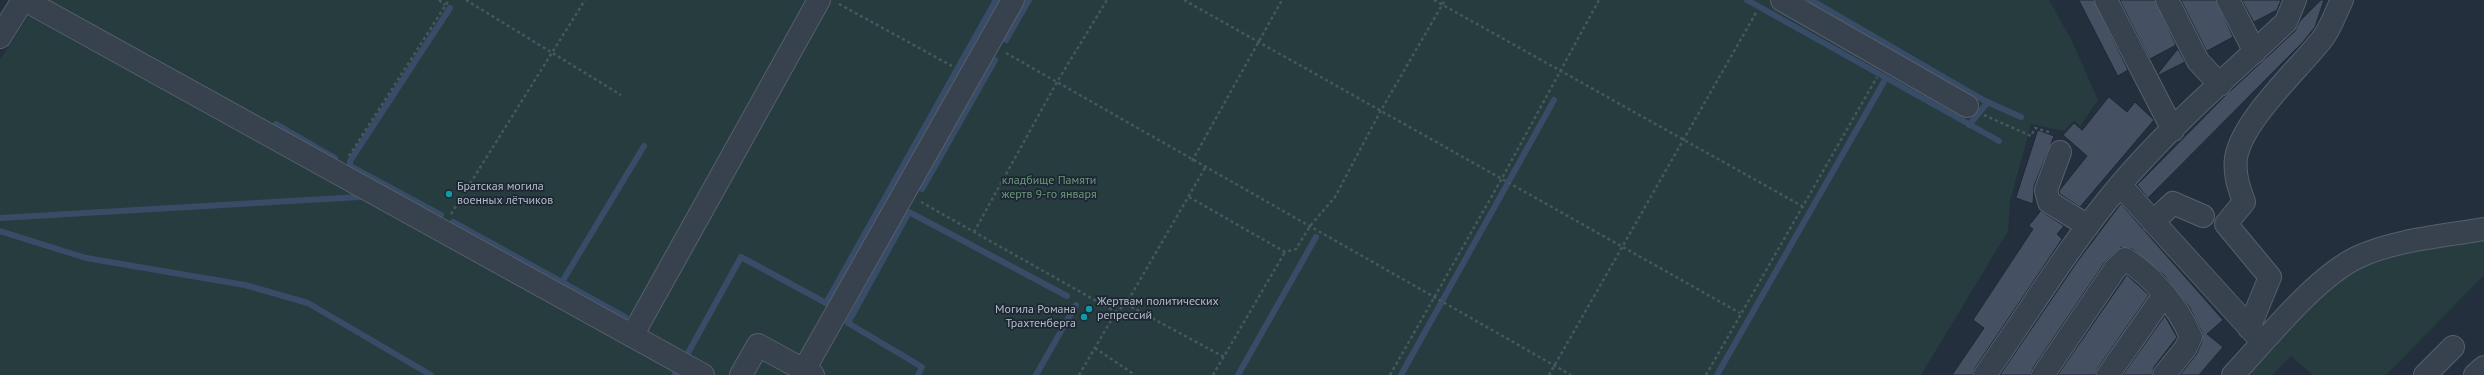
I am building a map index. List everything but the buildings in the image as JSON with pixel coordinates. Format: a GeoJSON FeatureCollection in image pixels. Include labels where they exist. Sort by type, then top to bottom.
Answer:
{"type":"FeatureCollection","features":[{"type":"Feature","properties":{"kind":"street"},"geometry":{"type":"LineString","coordinates":[[741,375],[758,345],[809,373],[904,193],[1013,0]]}},
{"type":"Feature","properties":{"kind":"street"},"geometry":{"type":"LineString","coordinates":[[1782,0],[1975,110]]}},
{"type":"Feature","properties":{"kind":"street"},"geometry":{"type":"LineString","coordinates":[[2106,0],[2172,130]]}},
{"type":"Feature","properties":{"kind":"street"},"geometry":{"type":"LineString","coordinates":[[2167,0],[2198,61],[2220,85]]}},
{"type":"Feature","properties":{"kind":"street"},"geometry":{"type":"LineString","coordinates":[[2228,0],[2254,52]]}},
{"type":"Feature","properties":{"kind":"street"},"geometry":{"type":"LineString","coordinates":[[2237,374],[2256,335],[2270,276],[2226,224],[2244,202],[2236,179],[2236,158],[2243,139],[2268,101],[2324,37],[2342,0]]}},
{"type":"Feature","properties":{"kind":"street"},"geometry":{"type":"LineString","coordinates":[[632,336],[829,2]]}},
{"type":"Feature","properties":{"kind":"street"},"geometry":{"type":"LineString","coordinates":[[1985,375],[2088,226],[2120,185],[2172,130],[2286,22],[2292,2]]}},
{"type":"Feature","properties":{"kind":"street"},"geometry":{"type":"LineString","coordinates":[[0,37],[28,3],[441,229],[703,375]]}},
{"type":"Feature","properties":{"kind":"street"},"geometry":{"type":"LineString","coordinates":[[2060,152],[2046,190],[2049,202],[2088,226]]}},
{"type":"Feature","properties":{"kind":"street"},"geometry":{"type":"LineString","coordinates":[[2120,185],[2256,335]]}},
{"type":"Feature","properties":{"kind":"street"},"geometry":{"type":"LineString","coordinates":[[2153,222],[2173,203],[2203,216]]}},
{"type":"Feature","properties":{"kind":"street"},"geometry":{"type":"LineString","coordinates":[[2256,335],[2326,278],[2356,258],[2387,247],[2484,228]]}},
{"type":"Feature","properties":{"kind":"street"},"geometry":{"type":"LineString","coordinates":[[2043,375],[2115,269],[2125,259],[2137,266],[2164,295],[2186,326],[2191,337],[2185,349],[2164,375]]}},
{"type":"Feature","properties":{"kind":"street"},"geometry":{"type":"LineString","coordinates":[[2108,375],[2164,295]]}},
{"type":"Feature","properties":{"kind":"street"},"geometry":{"type":"LineString","coordinates":[[2425,375],[2453,347]]}},
{"type":"Feature","properties":{"kind":"street"},"geometry":{"type":"LineString","coordinates":[[2475,375],[2484,367]]}},
{"type":"Feature","properties":{"kind":"path"},"geometry":{"type":"LineString","coordinates":[[439,0],[445,5]]}},
{"type":"Feature","properties":{"kind":"path"},"geometry":{"type":"LineString","coordinates":[[338,174],[449,0]]}},
{"type":"Feature","properties":{"kind":"path"},"geometry":{"type":"LineString","coordinates":[[466,0],[620,95]]}},
{"type":"Feature","properties":{"kind":"path"},"geometry":{"type":"LineString","coordinates":[[441,229],[585,0]]}},
{"type":"Feature","properties":{"kind":"path"},"geometry":{"type":"LineString","coordinates":[[974,232],[1057,82],[1107,0]]}},
{"type":"Feature","properties":{"kind":"path"},"geometry":{"type":"LineString","coordinates":[[1184,0],[1740,314]]}},
{"type":"Feature","properties":{"kind":"path"},"geometry":{"type":"LineString","coordinates":[[1192,161],[1282,0]]}},
{"type":"Feature","properties":{"kind":"path"},"geometry":{"type":"LineString","coordinates":[[1434,0],[1802,206]]}},
{"type":"Feature","properties":{"kind":"path"},"geometry":{"type":"LineString","coordinates":[[1213,375],[1285,252],[1296,249],[1310,226],[1335,196],[1380,112],[1445,0]]}},
{"type":"Feature","properties":{"kind":"path"},"geometry":{"type":"LineString","coordinates":[[1390,375],[1433,297],[1501,180],[1599,0]]}},
{"type":"Feature","properties":{"kind":"path"},"geometry":{"type":"LineString","coordinates":[[829,2],[948,65]]}},
{"type":"Feature","properties":{"kind":"path"},"geometry":{"type":"LineString","coordinates":[[1550,375],[1757,11]]}},
{"type":"Feature","properties":{"kind":"path"},"geometry":{"type":"LineString","coordinates":[[988,43],[1204,168],[1310,226],[1571,375]]}},
{"type":"Feature","properties":{"kind":"path"},"geometry":{"type":"LineString","coordinates":[[1706,375],[1877,78]]}},
{"type":"Feature","properties":{"kind":"path"},"geometry":{"type":"LineString","coordinates":[[1975,110],[2031,136],[2035,128],[2057,135],[2060,152]]}},
{"type":"Feature","properties":{"kind":"path"},"geometry":{"type":"LineString","coordinates":[[1079,375],[1116,312],[1126,304],[1204,168]]}},
{"type":"Feature","properties":{"kind":"path"},"geometry":{"type":"LineString","coordinates":[[904,193],[1116,312]]}},
{"type":"Feature","properties":{"kind":"path"},"geometry":{"type":"LineString","coordinates":[[1188,197],[1285,252]]}},
{"type":"Feature","properties":{"kind":"path"},"geometry":{"type":"LineString","coordinates":[[1126,304],[1224,357]]}},
{"type":"Feature","properties":{"kind":"path"},"geometry":{"type":"LineString","coordinates":[[1095,348],[1135,375]]}},
{"type":"Feature","properties":{"kind":"green space","name":"кладбище Памяти жертв 9-го января"},"geometry":{"type":"Polygon","coordinates":[[[38,0],[2049,0],[2072,41],[2098,100],[2080,126],[2074,121],[2064,131],[2031,124],[2010,201],[2008,231],[1921,375],[0,375],[0,60],[38,0]]]}},
{"type":"Feature","properties":{"kind":"green space"},"geometry":{"type":"Polygon","coordinates":[[[2484,239],[2484,275],[2386,375],[2313,375],[2291,356],[2272,375],[2253,375],[2250,372],[2318,298],[2349,274],[2366,265],[2394,255],[2484,239]]]}},
{"type":"Feature","properties":{"kind":"waterway"},"geometry":{"type":"LineString","coordinates":[[688,353],[741,257],[826,303],[996,0]]}},
{"type":"Feature","properties":{"kind":"waterway"},"geometry":{"type":"LineString","coordinates":[[1006,40],[1029,0]]}},
{"type":"Feature","properties":{"kind":"waterway"},"geometry":{"type":"LineString","coordinates":[[1747,0],[1999,141]]}},
{"type":"Feature","properties":{"kind":"waterway"},"geometry":{"type":"LineString","coordinates":[[1811,0],[1985,101],[2021,117]]}},
{"type":"Feature","properties":{"kind":"waterway"},"geometry":{"type":"LineString","coordinates":[[441,215],[350,166],[350,161],[450,8]]}},
{"type":"Feature","properties":{"kind":"waterway"},"geometry":{"type":"LineString","coordinates":[[922,189],[995,60]]}},
{"type":"Feature","properties":{"kind":"waterway"},"geometry":{"type":"LineString","coordinates":[[1717,375],[1886,78]]}},
{"type":"Feature","properties":{"kind":"waterway"},"geometry":{"type":"LineString","coordinates":[[1401,375],[1554,100]]}},
{"type":"Feature","properties":{"kind":"waterway"},"geometry":{"type":"LineString","coordinates":[[1969,125],[1988,102]]}},
{"type":"Feature","properties":{"kind":"waterway"},"geometry":{"type":"LineString","coordinates":[[276,124],[335,158]]}},
{"type":"Feature","properties":{"kind":"waterway"},"geometry":{"type":"LineString","coordinates":[[562,282],[644,146]]}},
{"type":"Feature","properties":{"kind":"waterway"},"geometry":{"type":"LineString","coordinates":[[0,218],[359,197]]}},
{"type":"Feature","properties":{"kind":"waterway"},"geometry":{"type":"LineString","coordinates":[[918,375],[922,367],[848,323],[909,212],[1067,296]]}},
{"type":"Feature","properties":{"kind":"waterway"},"geometry":{"type":"LineString","coordinates":[[453,222],[625,317]]}},
{"type":"Feature","properties":{"kind":"waterway"},"geometry":{"type":"LineString","coordinates":[[0,231],[86,258],[245,285],[308,303],[431,375]]}},
{"type":"Feature","properties":{"kind":"waterway"},"geometry":{"type":"LineString","coordinates":[[1238,375],[1316,237]]}},
{"type":"Feature","properties":{"kind":"waterway"},"geometry":{"type":"LineString","coordinates":[[1036,375],[1076,305]]}},
{"type":"Feature","properties":{"kind":"place","name":"Братская могила военных лётчиков"},"geometry":{"type":"Point","coordinates":[449,194]}},
{"type":"Feature","properties":{"kind":"place","name":"Жертвам политических репрессий"},"geometry":{"type":"Point","coordinates":[1089,309]}},
{"type":"Feature","properties":{"kind":"place","name":"Могила Романа Трахтенберга"},"geometry":{"type":"Point","coordinates":[1084,317]}}]}
